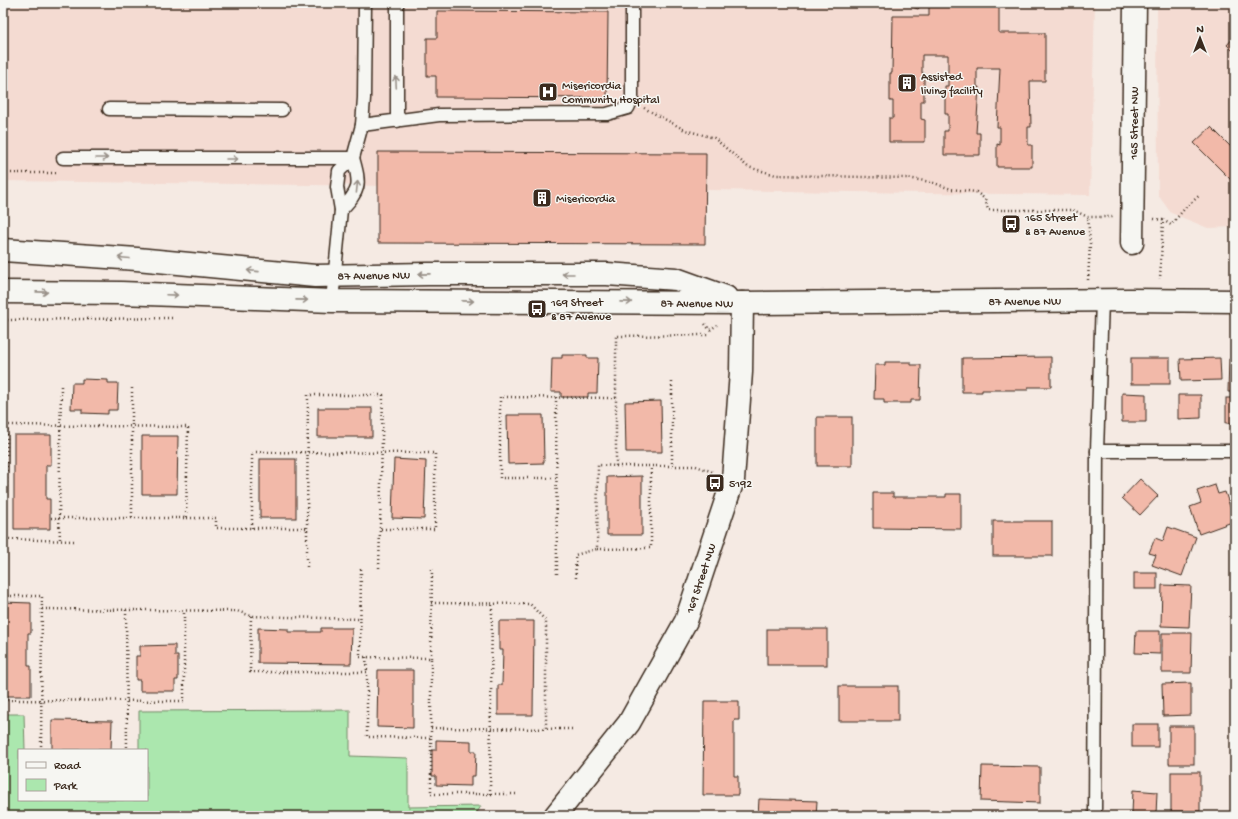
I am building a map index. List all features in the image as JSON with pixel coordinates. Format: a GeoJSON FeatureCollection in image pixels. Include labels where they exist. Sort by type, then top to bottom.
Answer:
{"type":"FeatureCollection","features":[{"type":"Feature","properties":{"kind":"main road","name":"165 Street NW"},"geometry":{"type":"LineString","coordinates":[[1132,243],[1135,3]]}},
{"type":"Feature","properties":{"kind":"main road","name":"87 Avenue NW"},"geometry":{"type":"LineString","coordinates":[[3,250],[75,254],[279,274],[334,277],[428,274],[607,274],[676,279],[742,303]]}},
{"type":"Feature","properties":{"kind":"main road","name":"87 Avenue NW"},"geometry":{"type":"LineString","coordinates":[[3,292],[121,293],[332,301],[742,303],[1095,300],[1235,301]]}},
{"type":"Feature","properties":{"kind":"main road","name":"169 Street NW"},"geometry":{"type":"LineString","coordinates":[[555,816],[629,723],[686,621],[733,480],[741,372],[742,303]]}},
{"type":"Feature","properties":{"kind":"lane"},"geometry":{"type":"LineString","coordinates":[[332,301],[341,210],[337,187],[339,172],[352,158],[362,125],[364,98],[365,3]]}},
{"type":"Feature","properties":{"kind":"lane"},"geometry":{"type":"LineString","coordinates":[[397,3],[397,121]]}},
{"type":"Feature","properties":{"kind":"lane"},"geometry":{"type":"LineString","coordinates":[[362,125],[439,115],[607,114],[628,108],[632,99],[632,3]]}},
{"type":"Feature","properties":{"kind":"lane"},"geometry":{"type":"LineString","coordinates":[[109,109],[282,110]]}},
{"type":"Feature","properties":{"kind":"lane"},"geometry":{"type":"LineString","coordinates":[[63,158],[352,158]]}},
{"type":"Feature","properties":{"kind":"lane"},"geometry":{"type":"LineString","coordinates":[[341,210],[356,194],[358,176],[352,158]]}},
{"type":"Feature","properties":{"kind":"lane"},"geometry":{"type":"LineString","coordinates":[[1094,816],[1097,451],[1095,300]]}},
{"type":"Feature","properties":{"kind":"lane"},"geometry":{"type":"LineString","coordinates":[[1097,451],[1235,451]]}},
{"type":"Feature","properties":{"kind":"path"},"geometry":{"type":"LineString","coordinates":[[632,99],[649,111],[685,130],[714,138],[748,167],[776,175],[907,178],[931,182],[951,189],[976,192],[985,200],[988,210],[1074,210],[1088,217],[1095,300]]}},
{"type":"Feature","properties":{"kind":"path"},"geometry":{"type":"LineString","coordinates":[[1163,220],[1171,225],[1186,207],[1200,195]]}},
{"type":"Feature","properties":{"kind":"path"},"geometry":{"type":"LineString","coordinates":[[616,466],[616,336],[709,335]]}},
{"type":"Feature","properties":{"kind":"path"},"geometry":{"type":"LineString","coordinates":[[672,382],[672,466]]}},
{"type":"Feature","properties":{"kind":"path"},"geometry":{"type":"LineString","coordinates":[[60,539],[61,386]]}},
{"type":"Feature","properties":{"kind":"path"},"geometry":{"type":"LineString","coordinates":[[132,387],[132,517]]}},
{"type":"Feature","properties":{"kind":"path"},"geometry":{"type":"LineString","coordinates":[[307,568],[308,395],[383,395],[379,570]]}},
{"type":"Feature","properties":{"kind":"path"},"geometry":{"type":"LineString","coordinates":[[556,478],[500,478],[500,397],[616,398]]}},
{"type":"Feature","properties":{"kind":"path"},"geometry":{"type":"LineString","coordinates":[[556,397],[557,574]]}},
{"type":"Feature","properties":{"kind":"path"},"geometry":{"type":"LineString","coordinates":[[74,541],[60,539],[6,539],[7,425],[188,427],[186,518]]}},
{"type":"Feature","properties":{"kind":"path"},"geometry":{"type":"LineString","coordinates":[[252,528],[252,452],[435,453],[435,529],[380,528]]}},
{"type":"Feature","properties":{"kind":"path"},"geometry":{"type":"LineString","coordinates":[[597,549],[598,466],[696,466],[733,480]]}},
{"type":"Feature","properties":{"kind":"path"},"geometry":{"type":"LineString","coordinates":[[576,578],[575,555],[597,549],[651,548],[651,466]]}},
{"type":"Feature","properties":{"kind":"path"},"geometry":{"type":"LineString","coordinates":[[51,518],[216,518],[216,528],[307,528]]}},
{"type":"Feature","properties":{"kind":"path"},"geometry":{"type":"LineString","coordinates":[[432,568],[431,794],[517,794]]}},
{"type":"Feature","properties":{"kind":"path"},"geometry":{"type":"LineString","coordinates":[[361,569],[360,657],[431,658]]}},
{"type":"Feature","properties":{"kind":"path"},"geometry":{"type":"LineString","coordinates":[[3,596],[42,596],[41,749]]}},
{"type":"Feature","properties":{"kind":"path"},"geometry":{"type":"LineString","coordinates":[[431,603],[530,604],[546,621],[546,729]]}},
{"type":"Feature","properties":{"kind":"path"},"geometry":{"type":"LineString","coordinates":[[490,794],[492,604]]}},
{"type":"Feature","properties":{"kind":"path"},"geometry":{"type":"LineString","coordinates":[[42,609],[237,611],[251,616],[360,619]]}},
{"type":"Feature","properties":{"kind":"path"},"geometry":{"type":"LineString","coordinates":[[126,610],[127,749]]}},
{"type":"Feature","properties":{"kind":"path"},"geometry":{"type":"LineString","coordinates":[[3,700],[184,702],[184,610]]}},
{"type":"Feature","properties":{"kind":"path"},"geometry":{"type":"LineString","coordinates":[[251,616],[250,672],[367,672]]}},
{"type":"Feature","properties":{"kind":"path"},"geometry":{"type":"LineString","coordinates":[[366,657],[367,737],[431,738]]}},
{"type":"Feature","properties":{"kind":"path"},"geometry":{"type":"LineString","coordinates":[[431,728],[575,729]]}},
{"type":"Feature","properties":{"kind":"shaded area","name":"Misericordia Community Hospital"},"geometry":{"type":"Polygon","coordinates":[[[3,3],[1095,3],[1090,195],[3,181],[3,3]]]}},
{"type":"Feature","properties":{"kind":"shaded area"},"geometry":{"type":"Polygon","coordinates":[[[1157,3],[1235,3],[1235,227],[1208,228],[1171,213],[1158,195],[1157,3]]]}},
{"type":"Feature","properties":{"kind":"green space"},"geometry":{"type":"Polygon","coordinates":[[[350,710],[350,756],[408,758],[408,807],[481,806],[475,816],[3,816],[3,714],[24,714],[25,749],[18,749],[18,801],[148,801],[148,749],[139,749],[139,711],[350,710]]]}},
{"type":"Feature","properties":{"kind":"building"},"geometry":{"type":"Polygon","coordinates":[[[456,3],[466,3],[466,7],[456,7],[456,3]]]}},
{"type":"Feature","properties":{"kind":"building"},"geometry":{"type":"Polygon","coordinates":[[[910,3],[924,3],[918,9],[912,7],[910,3]]]}},
{"type":"Feature","properties":{"kind":"building","name":"Assisted living facility"},"geometry":{"type":"Polygon","coordinates":[[[929,3],[999,3],[999,33],[1045,33],[1045,81],[1030,81],[1031,127],[1028,127],[1028,145],[1032,145],[1032,167],[997,167],[997,144],[1000,145],[1000,127],[997,127],[1000,68],[977,68],[977,87],[979,87],[976,133],[980,133],[980,155],[944,155],[944,131],[948,131],[948,114],[945,114],[945,86],[948,86],[948,55],[922,55],[922,73],[924,73],[924,101],[921,101],[921,119],[925,120],[925,142],[889,142],[889,118],[893,118],[893,101],[890,101],[890,73],[892,73],[893,16],[929,16],[929,3]]]}},
{"type":"Feature","properties":{"kind":"building"},"geometry":{"type":"Polygon","coordinates":[[[437,11],[608,12],[607,98],[436,97],[436,76],[427,76],[427,38],[437,38],[437,11]]]}},
{"type":"Feature","properties":{"kind":"building"},"geometry":{"type":"Polygon","coordinates":[[[1235,36],[1235,53],[1227,45],[1235,36]]]}},
{"type":"Feature","properties":{"kind":"building"},"geometry":{"type":"Polygon","coordinates":[[[1211,127],[1235,151],[1235,184],[1194,143],[1211,127]]]}},
{"type":"Feature","properties":{"kind":"building","name":"Misericordia"},"geometry":{"type":"Polygon","coordinates":[[[378,152],[706,153],[705,244],[378,243],[378,152]]]}},
{"type":"Feature","properties":{"kind":"building"},"geometry":{"type":"Polygon","coordinates":[[[562,355],[587,355],[587,358],[598,358],[597,393],[588,393],[588,397],[561,397],[561,392],[551,392],[552,358],[562,358],[562,355]]]}},
{"type":"Feature","properties":{"kind":"building"},"geometry":{"type":"Polygon","coordinates":[[[1051,357],[1051,387],[1028,387],[1028,390],[982,390],[982,392],[962,392],[962,358],[1051,357]]]}},
{"type":"Feature","properties":{"kind":"building"},"geometry":{"type":"Polygon","coordinates":[[[1131,358],[1170,358],[1170,384],[1131,384],[1131,358]]]}},
{"type":"Feature","properties":{"kind":"building"},"geometry":{"type":"Polygon","coordinates":[[[1220,358],[1221,380],[1181,381],[1180,359],[1220,358]]]}},
{"type":"Feature","properties":{"kind":"building"},"geometry":{"type":"Polygon","coordinates":[[[1229,359],[1235,359],[1235,392],[1228,392],[1229,359]]]}},
{"type":"Feature","properties":{"kind":"building"},"geometry":{"type":"Polygon","coordinates":[[[885,362],[911,362],[911,365],[921,365],[920,400],[911,400],[911,403],[884,403],[884,399],[874,399],[875,365],[885,365],[885,362]]]}},
{"type":"Feature","properties":{"kind":"building"},"geometry":{"type":"Polygon","coordinates":[[[82,379],[108,380],[108,383],[118,383],[117,410],[108,410],[108,414],[82,413],[82,409],[71,409],[72,383],[82,383],[82,379]]]}},
{"type":"Feature","properties":{"kind":"building"},"geometry":{"type":"Polygon","coordinates":[[[1122,393],[1146,394],[1146,422],[1122,422],[1122,393]]]}},
{"type":"Feature","properties":{"kind":"building"},"geometry":{"type":"Polygon","coordinates":[[[1178,395],[1201,395],[1201,418],[1178,419],[1178,395]]]}},
{"type":"Feature","properties":{"kind":"building"},"geometry":{"type":"Polygon","coordinates":[[[1226,398],[1235,398],[1235,423],[1226,423],[1226,398]]]}},
{"type":"Feature","properties":{"kind":"building"},"geometry":{"type":"Polygon","coordinates":[[[661,401],[662,452],[626,452],[625,402],[661,401]]]}},
{"type":"Feature","properties":{"kind":"building"},"geometry":{"type":"Polygon","coordinates":[[[318,408],[372,408],[372,437],[318,437],[318,408]]]}},
{"type":"Feature","properties":{"kind":"building"},"geometry":{"type":"Polygon","coordinates":[[[507,415],[543,415],[544,463],[508,464],[507,415]]]}},
{"type":"Feature","properties":{"kind":"building"},"geometry":{"type":"Polygon","coordinates":[[[817,417],[852,417],[852,466],[817,466],[817,417]]]}},
{"type":"Feature","properties":{"kind":"building"},"geometry":{"type":"Polygon","coordinates":[[[14,435],[51,435],[51,465],[46,465],[46,499],[50,499],[50,529],[14,529],[14,435]]]}},
{"type":"Feature","properties":{"kind":"building"},"geometry":{"type":"Polygon","coordinates":[[[142,436],[178,436],[177,494],[142,494],[142,436]]]}},
{"type":"Feature","properties":{"kind":"building"},"geometry":{"type":"Polygon","coordinates":[[[260,459],[296,459],[296,518],[260,518],[260,459]]]}},
{"type":"Feature","properties":{"kind":"building"},"geometry":{"type":"Polygon","coordinates":[[[394,459],[426,461],[424,519],[392,518],[394,459]]]}},
{"type":"Feature","properties":{"kind":"building"},"geometry":{"type":"Polygon","coordinates":[[[1231,460],[1235,460],[1235,483],[1231,483],[1231,460]]]}},
{"type":"Feature","properties":{"kind":"building"},"geometry":{"type":"Polygon","coordinates":[[[642,476],[642,535],[607,535],[607,477],[642,476]]]}},
{"type":"Feature","properties":{"kind":"building"},"geometry":{"type":"Polygon","coordinates":[[[1140,479],[1158,496],[1140,515],[1122,498],[1140,479]]]}},
{"type":"Feature","properties":{"kind":"building"},"geometry":{"type":"Polygon","coordinates":[[[1215,485],[1218,494],[1225,492],[1235,521],[1199,534],[1190,507],[1201,503],[1197,491],[1215,485]]]}},
{"type":"Feature","properties":{"kind":"building"},"geometry":{"type":"Polygon","coordinates":[[[873,493],[893,493],[893,497],[946,497],[946,494],[961,494],[961,529],[873,528],[873,493]]]}},
{"type":"Feature","properties":{"kind":"building"},"geometry":{"type":"Polygon","coordinates":[[[993,521],[1052,521],[1052,556],[993,556],[993,521]]]}},
{"type":"Feature","properties":{"kind":"building"},"geometry":{"type":"Polygon","coordinates":[[[1168,527],[1196,537],[1182,576],[1152,565],[1156,555],[1149,553],[1155,538],[1163,541],[1168,527]]]}},
{"type":"Feature","properties":{"kind":"building"},"geometry":{"type":"Polygon","coordinates":[[[1134,573],[1157,573],[1157,589],[1134,589],[1134,573]]]}},
{"type":"Feature","properties":{"kind":"building"},"geometry":{"type":"Polygon","coordinates":[[[1162,585],[1191,586],[1189,627],[1161,626],[1162,585]]]}},
{"type":"Feature","properties":{"kind":"building"},"geometry":{"type":"Polygon","coordinates":[[[3,602],[31,603],[31,633],[28,633],[28,666],[31,666],[31,696],[3,696],[3,602]]]}},
{"type":"Feature","properties":{"kind":"building"},"geometry":{"type":"Polygon","coordinates":[[[499,621],[534,621],[533,715],[498,715],[498,685],[502,685],[503,650],[499,650],[499,621]]]}},
{"type":"Feature","properties":{"kind":"building"},"geometry":{"type":"Polygon","coordinates":[[[258,628],[288,629],[288,632],[321,632],[321,628],[352,628],[351,664],[258,663],[258,628]]]}},
{"type":"Feature","properties":{"kind":"building"},"geometry":{"type":"Polygon","coordinates":[[[767,629],[827,629],[827,665],[767,665],[767,629]]]}},
{"type":"Feature","properties":{"kind":"building"},"geometry":{"type":"Polygon","coordinates":[[[1136,631],[1160,631],[1160,654],[1135,653],[1136,631]]]}},
{"type":"Feature","properties":{"kind":"building"},"geometry":{"type":"Polygon","coordinates":[[[1162,633],[1192,633],[1191,673],[1162,673],[1162,633]]]}},
{"type":"Feature","properties":{"kind":"building"},"geometry":{"type":"Polygon","coordinates":[[[175,645],[175,656],[178,656],[178,680],[175,680],[175,691],[140,691],[140,680],[136,680],[136,656],[140,656],[140,646],[175,645]]]}},
{"type":"Feature","properties":{"kind":"building"},"geometry":{"type":"Polygon","coordinates":[[[378,670],[413,670],[413,728],[377,727],[378,670]]]}},
{"type":"Feature","properties":{"kind":"building"},"geometry":{"type":"Polygon","coordinates":[[[1191,683],[1191,715],[1163,716],[1162,684],[1191,683]]]}},
{"type":"Feature","properties":{"kind":"building"},"geometry":{"type":"Polygon","coordinates":[[[839,686],[898,686],[898,721],[839,721],[839,686]]]}},
{"type":"Feature","properties":{"kind":"building"},"geometry":{"type":"Polygon","coordinates":[[[704,701],[739,701],[739,720],[734,720],[734,776],[738,776],[738,795],[703,795],[704,701]]]}},
{"type":"Feature","properties":{"kind":"building"},"geometry":{"type":"Polygon","coordinates":[[[52,720],[112,721],[111,749],[52,749],[52,720]]]}},
{"type":"Feature","properties":{"kind":"building"},"geometry":{"type":"Polygon","coordinates":[[[1132,724],[1158,724],[1158,747],[1132,747],[1132,724]]]}},
{"type":"Feature","properties":{"kind":"building"},"geometry":{"type":"Polygon","coordinates":[[[1169,726],[1194,726],[1194,764],[1169,764],[1169,726]]]}},
{"type":"Feature","properties":{"kind":"building"},"geometry":{"type":"Polygon","coordinates":[[[436,740],[471,741],[471,751],[476,751],[475,776],[471,776],[471,786],[436,785],[436,776],[432,776],[432,750],[436,750],[436,740]]]}},
{"type":"Feature","properties":{"kind":"building"},"geometry":{"type":"Polygon","coordinates":[[[982,766],[1040,767],[1040,803],[981,801],[982,766]]]}},
{"type":"Feature","properties":{"kind":"building"},"geometry":{"type":"Polygon","coordinates":[[[1171,772],[1200,772],[1200,811],[1171,811],[1171,772]]]}},
{"type":"Feature","properties":{"kind":"building"},"geometry":{"type":"Polygon","coordinates":[[[1133,790],[1157,792],[1156,815],[1132,814],[1133,790]]]}},
{"type":"Feature","properties":{"kind":"building"},"geometry":{"type":"Polygon","coordinates":[[[759,799],[817,801],[816,816],[758,816],[759,799]]]}},
{"type":"Feature","properties":{"kind":"building"},"geometry":{"type":"Polygon","coordinates":[[[915,814],[955,815],[955,816],[915,816],[915,814]]]}},
{"type":"Feature","properties":{"kind":"place","name":"Assisted living facility"},"geometry":{"type":"Point","coordinates":[907,83]}},
{"type":"Feature","properties":{"kind":"place","name":"Misericordia Community Hospital"},"geometry":{"type":"Point","coordinates":[548,92]}},
{"type":"Feature","properties":{"kind":"place","name":"Misericordia"},"geometry":{"type":"Point","coordinates":[542,198]}},
{"type":"Feature","properties":{"kind":"place","name":"165 Street & 87 Avenue"},"geometry":{"type":"Point","coordinates":[1011,224]}},
{"type":"Feature","properties":{"kind":"place","name":"169 Street & 87 Avenue"},"geometry":{"type":"Point","coordinates":[537,309]}},
{"type":"Feature","properties":{"kind":"place","name":"5192"},"geometry":{"type":"Point","coordinates":[715,483]}}]}
